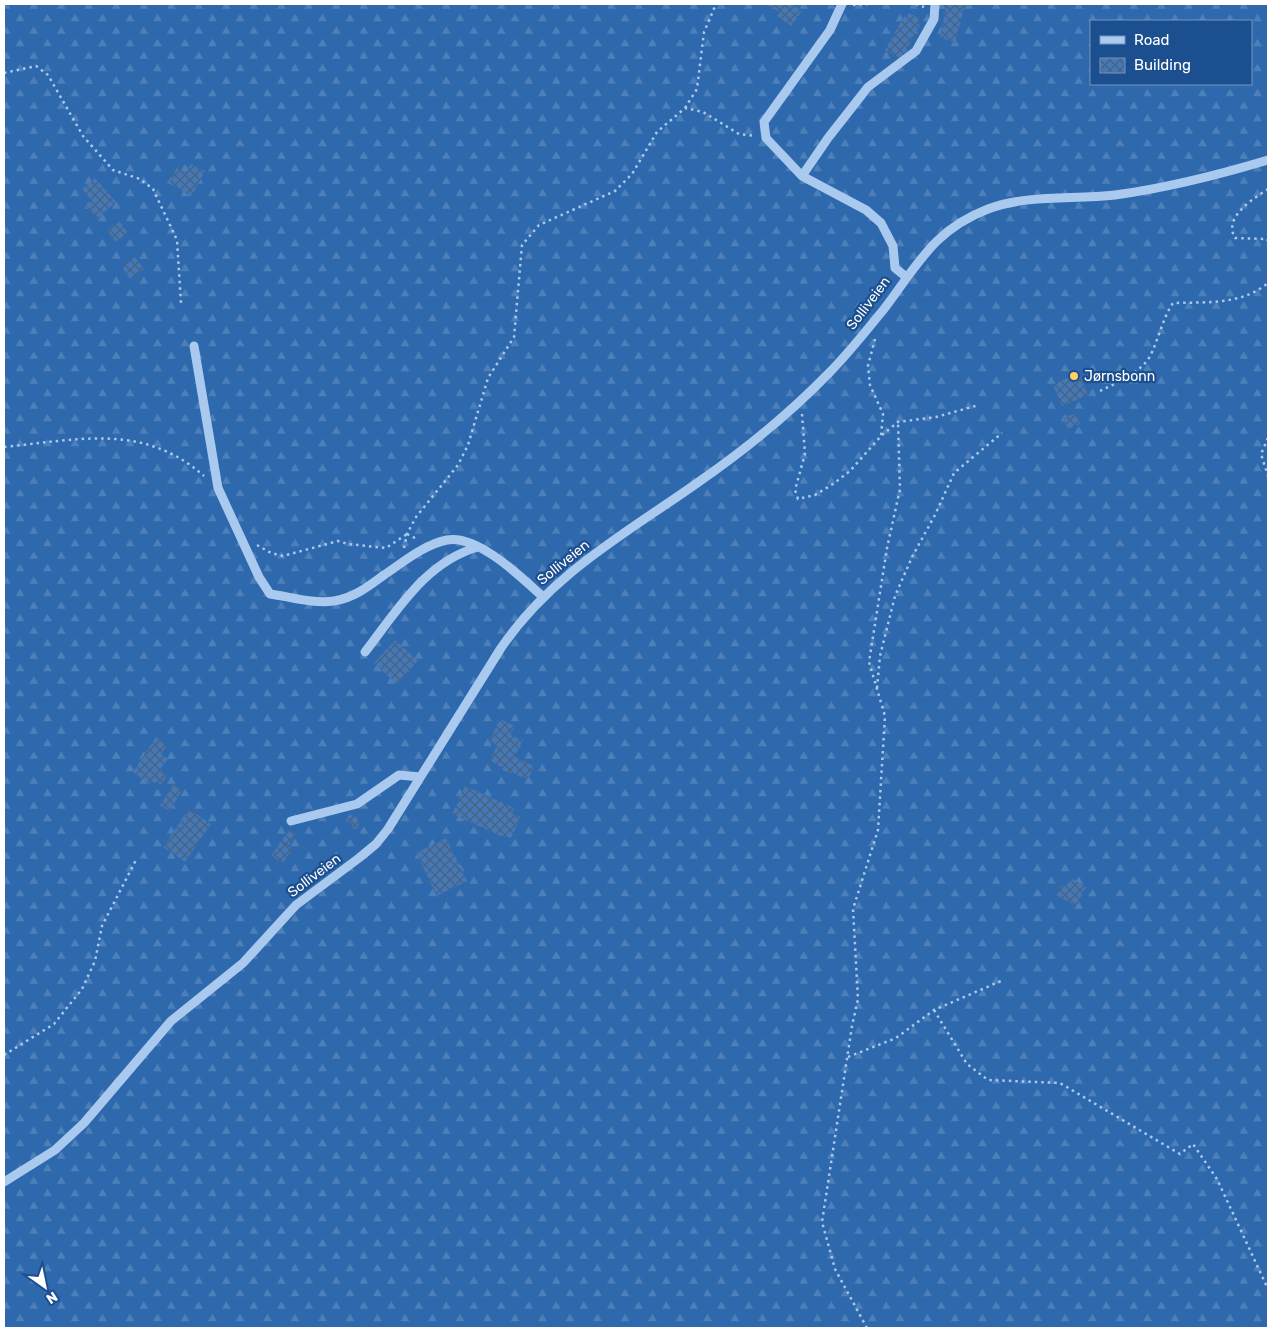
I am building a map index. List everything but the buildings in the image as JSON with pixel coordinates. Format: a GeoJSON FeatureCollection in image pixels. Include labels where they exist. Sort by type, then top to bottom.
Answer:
{"type":"FeatureCollection","features":[{"type":"Feature","properties":{"kind":"street"},"geometry":{"type":"LineString","coordinates":[[842,4],[830,30],[764,122],[766,138],[802,176],[866,210],[881,223],[894,246],[895,268],[905,276]]}},
{"type":"Feature","properties":{"kind":"street"},"geometry":{"type":"LineString","coordinates":[[802,176],[828,138],[868,87],[916,51],[934,19],[936,4]]}},
{"type":"Feature","properties":{"kind":"street","name":"Solliveien"},"geometry":{"type":"LineString","coordinates":[[4,1182],[55,1150],[84,1123],[171,1022],[243,963],[296,905],[376,844],[388,830],[519,621],[542,596],[594,554],[750,445],[829,374],[877,317],[905,276],[941,236],[989,208],[1030,200],[1114,195],[1180,184],[1268,160]]}},
{"type":"Feature","properties":{"kind":"street"},"geometry":{"type":"LineString","coordinates":[[194,346],[218,488],[259,577],[270,594],[308,600],[334,601],[357,594],[434,544],[448,539],[464,540],[478,546],[515,572],[542,596]]}},
{"type":"Feature","properties":{"kind":"street"},"geometry":{"type":"LineString","coordinates":[[366,652],[431,571],[448,559],[478,546]]}},
{"type":"Feature","properties":{"kind":"street"},"geometry":{"type":"LineString","coordinates":[[290,821],[357,804],[399,775],[420,777]]}},
{"type":"Feature","properties":{"kind":"path"},"geometry":{"type":"LineString","coordinates":[[241,536],[271,553],[283,556],[338,541],[348,544],[386,548],[407,534],[416,517],[458,465],[468,444],[488,378],[514,337],[522,245],[539,225],[615,191],[632,174],[657,132],[685,108],[697,88],[704,32],[716,4]]}},
{"type":"Feature","properties":{"kind":"path"},"geometry":{"type":"LineString","coordinates":[[848,4],[856,6],[868,4]]}},
{"type":"Feature","properties":{"kind":"path"},"geometry":{"type":"LineString","coordinates":[[4,73],[36,66],[48,75],[83,136],[113,170],[140,179],[153,189],[177,240],[181,303]]}},
{"type":"Feature","properties":{"kind":"path"},"geometry":{"type":"LineString","coordinates":[[685,108],[703,112],[739,134],[766,138]]}},
{"type":"Feature","properties":{"kind":"path"},"geometry":{"type":"LineString","coordinates":[[1268,189],[1252,199],[1237,216],[1232,224],[1231,231],[1235,238],[1268,239]]}},
{"type":"Feature","properties":{"kind":"path"},"geometry":{"type":"LineString","coordinates":[[1100,391],[1129,376],[1147,362],[1165,314],[1174,303],[1238,300],[1260,290],[1268,283]]}},
{"type":"Feature","properties":{"kind":"path"},"geometry":{"type":"LineString","coordinates":[[880,332],[875,339],[868,366],[870,385],[883,414],[881,436]]}},
{"type":"Feature","properties":{"kind":"path"},"geometry":{"type":"LineString","coordinates":[[800,400],[805,454],[795,490],[798,499],[815,495],[833,484],[850,470],[881,436],[898,422],[936,417],[979,405]]}},
{"type":"Feature","properties":{"kind":"path"},"geometry":{"type":"LineString","coordinates":[[867,1328],[835,1270],[822,1222],[852,1026],[858,999],[853,909],[878,830],[885,716],[869,662],[887,548],[900,489],[898,422]]}},
{"type":"Feature","properties":{"kind":"path"},"geometry":{"type":"LineString","coordinates":[[877,690],[880,656],[895,596],[912,557],[954,473],[1002,433]]}},
{"type":"Feature","properties":{"kind":"path"},"geometry":{"type":"LineString","coordinates":[[4,447],[103,437],[144,442],[176,455],[191,464],[218,488]]}},
{"type":"Feature","properties":{"kind":"path"},"geometry":{"type":"LineString","coordinates":[[1268,438],[1261,454],[1268,476]]}},
{"type":"Feature","properties":{"kind":"path"},"geometry":{"type":"LineString","coordinates":[[4,1055],[54,1024],[82,988],[95,961],[102,926],[137,858]]}},
{"type":"Feature","properties":{"kind":"path"},"geometry":{"type":"LineString","coordinates":[[848,1057],[896,1038],[934,1010],[1001,981]]}},
{"type":"Feature","properties":{"kind":"path"},"geometry":{"type":"LineString","coordinates":[[934,1010],[967,1064],[988,1080],[1060,1083],[1180,1154],[1193,1144],[1217,1179],[1268,1289]]}},
{"type":"Feature","properties":{"kind":"green space"},"geometry":{"type":"Polygon","coordinates":[[[4,4],[1268,4],[1268,1328],[4,1328],[4,4]]]}},
{"type":"Feature","properties":{"kind":"place","name":"Jørnsbonn"},"geometry":{"type":"Point","coordinates":[1074,376]}}]}
